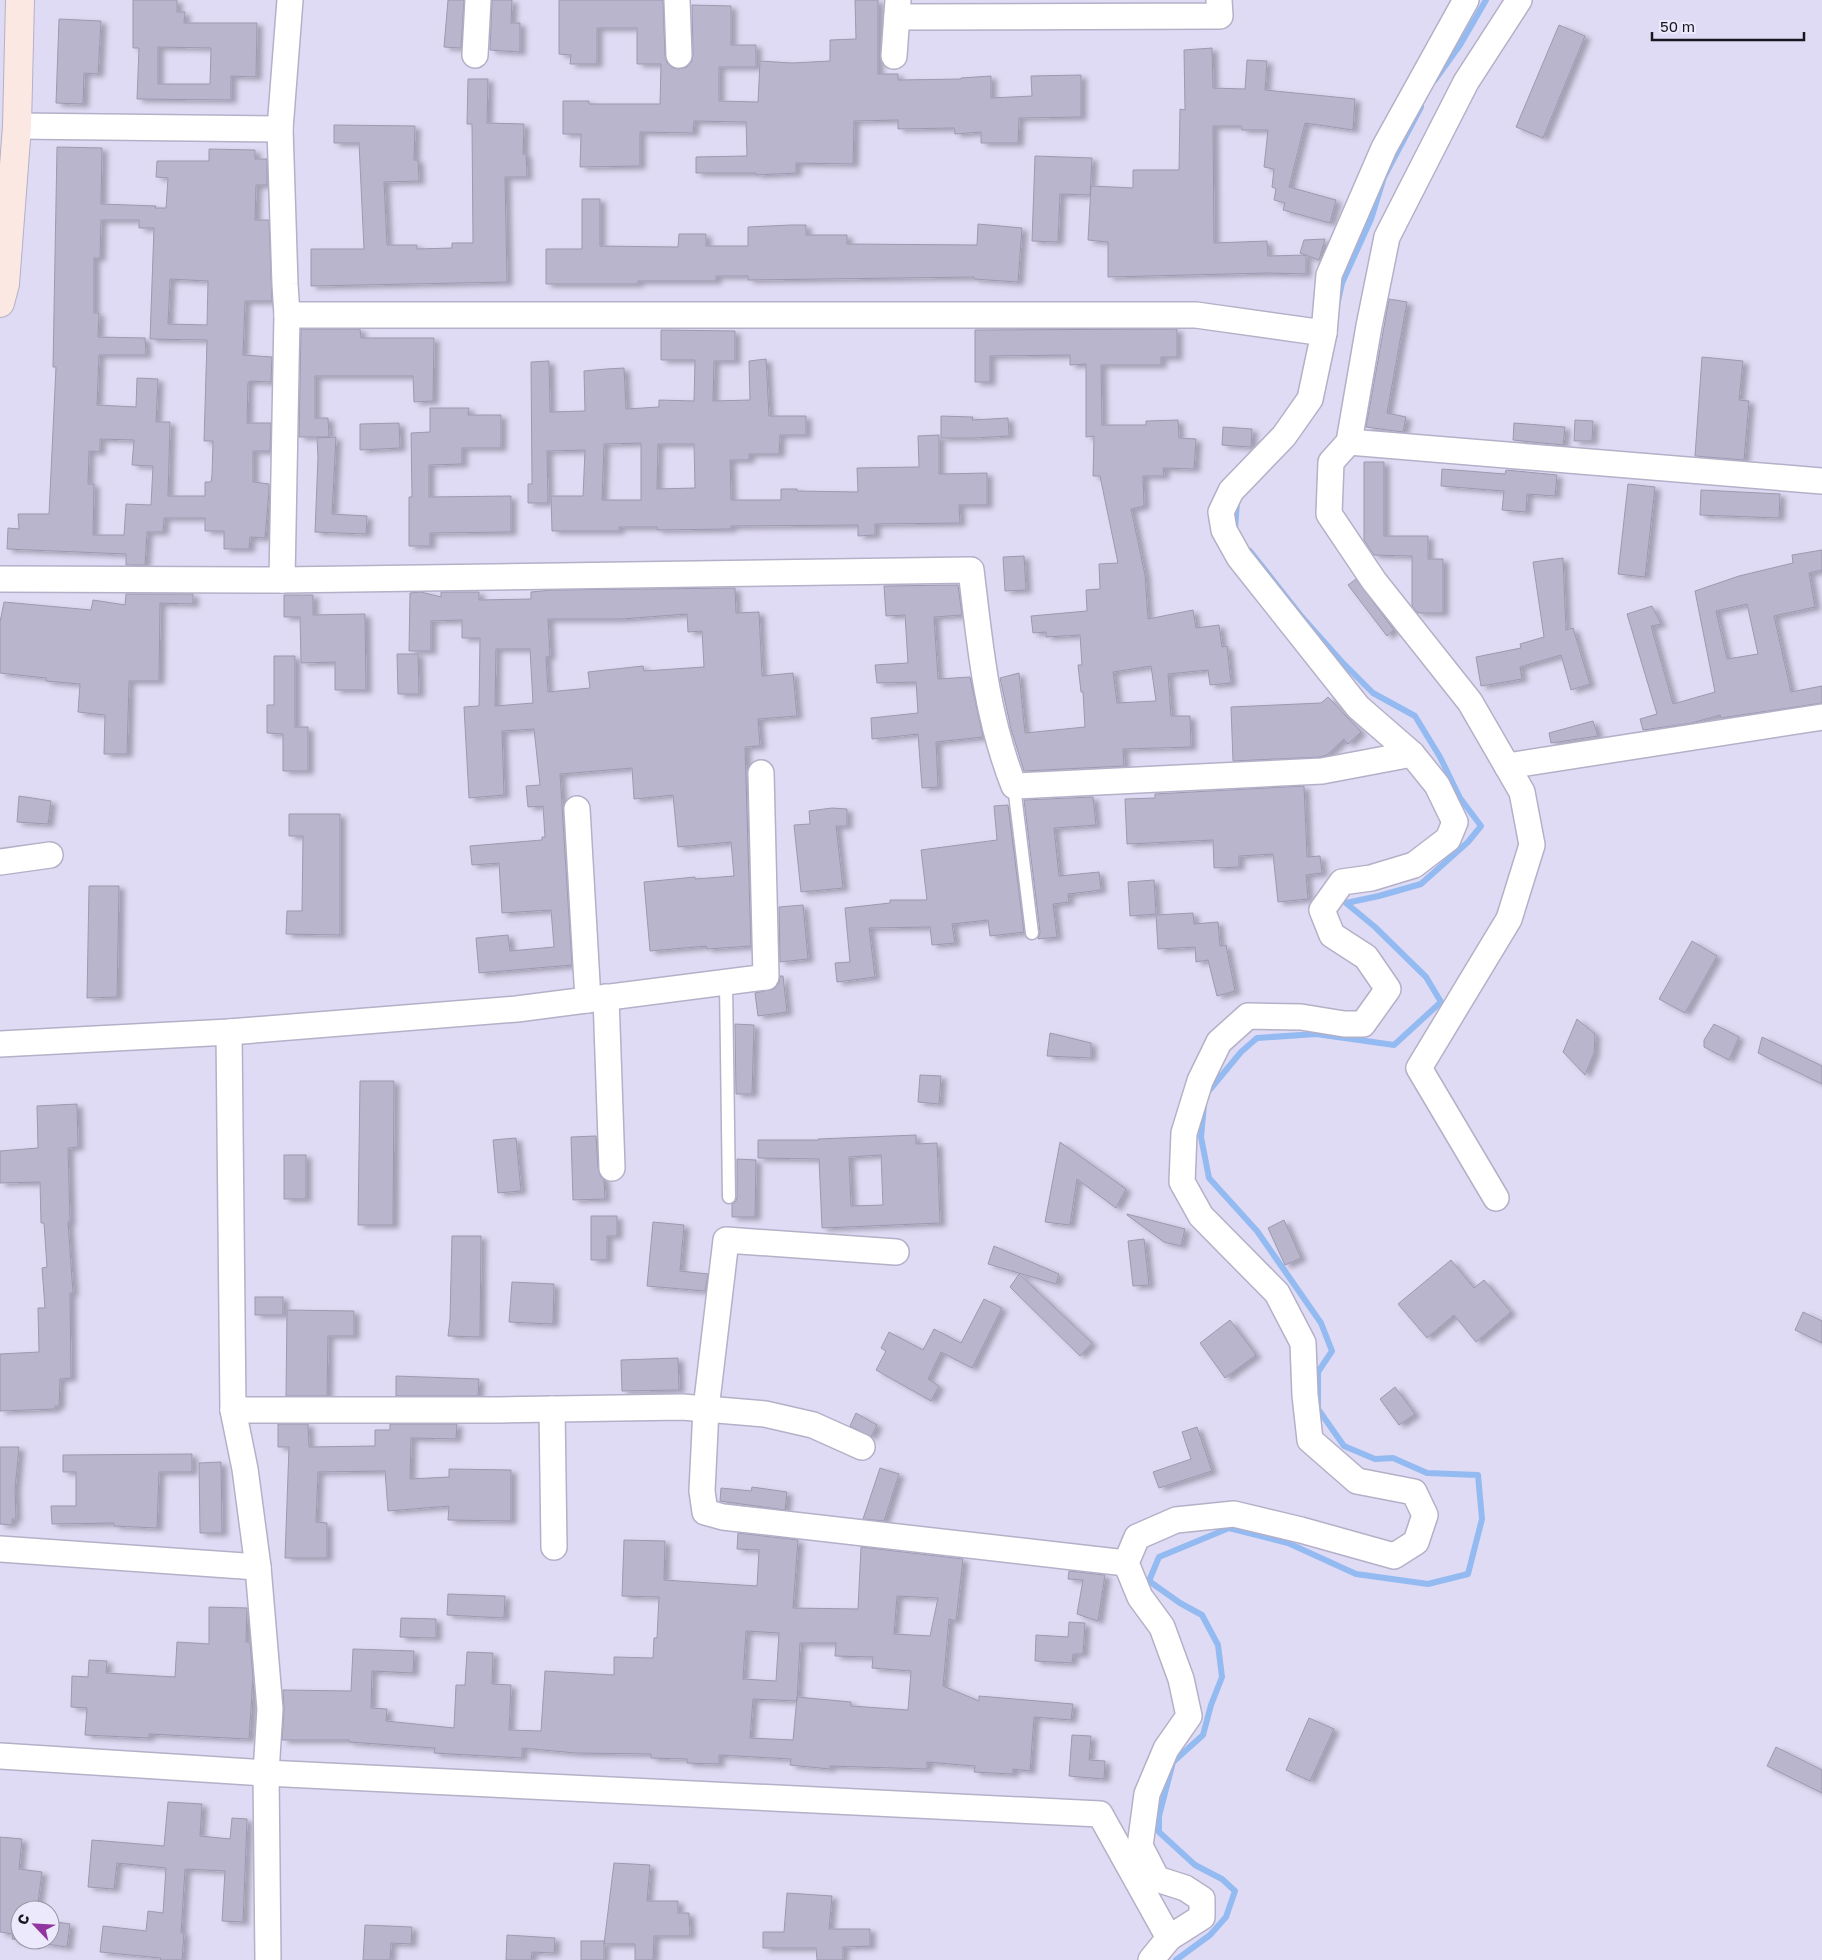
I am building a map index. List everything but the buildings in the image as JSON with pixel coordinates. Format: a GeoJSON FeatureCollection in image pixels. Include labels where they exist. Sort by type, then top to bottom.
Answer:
{"type":"FeatureCollection","features":[{"type":"Feature","properties":{"kind":"main road"},"geometry":{"type":"LineString","coordinates":[[0,303],[5,284],[17,126],[20,0]]}},
{"type":"Feature","properties":{"kind":"street"},"geometry":{"type":"LineString","coordinates":[[282,580],[287,315],[284,284],[280,129],[290,0]]}},
{"type":"Feature","properties":{"kind":"street"},"geometry":{"type":"LineString","coordinates":[[475,55],[478,0]]}},
{"type":"Feature","properties":{"kind":"street"},"geometry":{"type":"LineString","coordinates":[[677,0],[679,55]]}},
{"type":"Feature","properties":{"kind":"street"},"geometry":{"type":"LineString","coordinates":[[894,56],[898,8],[1220,16],[1219,0]]}},
{"type":"Feature","properties":{"kind":"street"},"geometry":{"type":"LineString","coordinates":[[1151,1960],[1170,1938],[1202,1917],[1202,1899],[1185,1888],[1157,1879],[1140,1846],[1146,1794],[1166,1749],[1189,1716],[1181,1679],[1162,1627],[1140,1597],[1126,1563],[1137,1537],[1176,1520],[1234,1514],[1301,1530],[1394,1556],[1416,1542],[1425,1516],[1414,1492],[1357,1481],[1310,1440],[1305,1395],[1303,1343],[1277,1293],[1201,1216],[1182,1182],[1184,1132],[1200,1081],[1219,1042],[1248,1016],[1301,1017],[1344,1024],[1363,1024],[1388,989],[1366,957],[1332,935],[1322,910],[1342,882],[1371,878],[1414,865],[1448,839],[1455,822],[1437,785],[1412,754],[1358,707],[1240,557],[1224,530],[1221,512],[1231,491],[1284,436],[1310,399],[1324,333],[1329,275],[1384,148],[1466,0]]}},
{"type":"Feature","properties":{"kind":"street"},"geometry":{"type":"LineString","coordinates":[[1496,1198],[1419,1068],[1509,919],[1532,845],[1522,792],[1470,702],[1374,581],[1329,514],[1330,462],[1349,442],[1387,237],[1466,82],[1519,0]]}},
{"type":"Feature","properties":{"kind":"street"},"geometry":{"type":"LineString","coordinates":[[17,126],[280,129]]}},
{"type":"Feature","properties":{"kind":"street"},"geometry":{"type":"LineString","coordinates":[[287,315],[1196,315],[1324,333]]}},
{"type":"Feature","properties":{"kind":"street"},"geometry":{"type":"LineString","coordinates":[[1349,442],[1822,481]]}},
{"type":"Feature","properties":{"kind":"street"},"geometry":{"type":"LineString","coordinates":[[0,579],[282,580],[971,570],[989,708],[1001,752],[1014,786],[1322,770],[1412,754]]}},
{"type":"Feature","properties":{"kind":"street"},"geometry":{"type":"LineString","coordinates":[[1507,766],[1822,716]]}},
{"type":"Feature","properties":{"kind":"street"},"geometry":{"type":"LineString","coordinates":[[0,1044],[229,1032],[517,1009],[766,977],[761,773]]}},
{"type":"Feature","properties":{"kind":"street"},"geometry":{"type":"LineString","coordinates":[[577,810],[597,999],[612,1168]]}},
{"type":"Feature","properties":{"kind":"street"},"geometry":{"type":"LineString","coordinates":[[0,862],[50,855]]}},
{"type":"Feature","properties":{"kind":"street"},"geometry":{"type":"LineString","coordinates":[[229,1032],[233,1410],[245,1469],[258,1567],[270,1709],[266,1773],[268,1960]]}},
{"type":"Feature","properties":{"kind":"street"},"geometry":{"type":"LineString","coordinates":[[896,1252],[726,1240],[706,1409],[702,1491],[705,1512],[723,1517],[1126,1563]]}},
{"type":"Feature","properties":{"kind":"street"},"geometry":{"type":"LineString","coordinates":[[233,1410],[682,1407],[765,1414],[813,1425],[862,1447]]}},
{"type":"Feature","properties":{"kind":"street"},"geometry":{"type":"LineString","coordinates":[[552,1409],[554,1547]]}},
{"type":"Feature","properties":{"kind":"street"},"geometry":{"type":"LineString","coordinates":[[0,1549],[258,1567]]}},
{"type":"Feature","properties":{"kind":"street"},"geometry":{"type":"LineString","coordinates":[[0,1756],[266,1773],[1100,1814],[1170,1938]]}},
{"type":"Feature","properties":{"kind":"lane"},"geometry":{"type":"LineString","coordinates":[[1014,786],[1032,933]]}},
{"type":"Feature","properties":{"kind":"lane"},"geometry":{"type":"LineString","coordinates":[[726,982],[729,1197]]}},
{"type":"Feature","properties":{"kind":"waterway"},"geometry":{"type":"LineString","coordinates":[[1435,80],[1460,45],[1486,0]]}},
{"type":"Feature","properties":{"kind":"waterway"},"geometry":{"type":"LineString","coordinates":[[1338,301],[1342,283],[1371,219],[1384,177],[1421,107]]}},
{"type":"Feature","properties":{"kind":"waterway"},"geometry":{"type":"LineString","coordinates":[[1235,529],[1237,502]]}},
{"type":"Feature","properties":{"kind":"waterway"},"geometry":{"type":"LineString","coordinates":[[1207,1093],[1241,1052],[1257,1038],[1316,1034],[1394,1045],[1441,1002],[1426,977],[1375,927],[1346,903],[1421,884],[1468,842],[1481,826],[1460,798],[1440,757],[1415,716],[1373,693],[1302,617],[1250,551]]}},
{"type":"Feature","properties":{"kind":"waterway"},"geometry":{"type":"LineString","coordinates":[[1176,1960],[1210,1935],[1226,1917],[1235,1891],[1222,1879],[1195,1865],[1159,1832],[1159,1816],[1173,1762],[1203,1735],[1211,1705],[1222,1677],[1218,1645],[1202,1615],[1180,1603],[1149,1581],[1159,1557],[1229,1528],[1288,1543],[1356,1574],[1428,1584],[1468,1574],[1482,1519],[1478,1475],[1427,1473],[1393,1458],[1375,1459],[1344,1446],[1318,1409],[1318,1372],[1332,1351],[1321,1323],[1257,1231],[1209,1178],[1201,1137],[1204,1105]]}}]}
